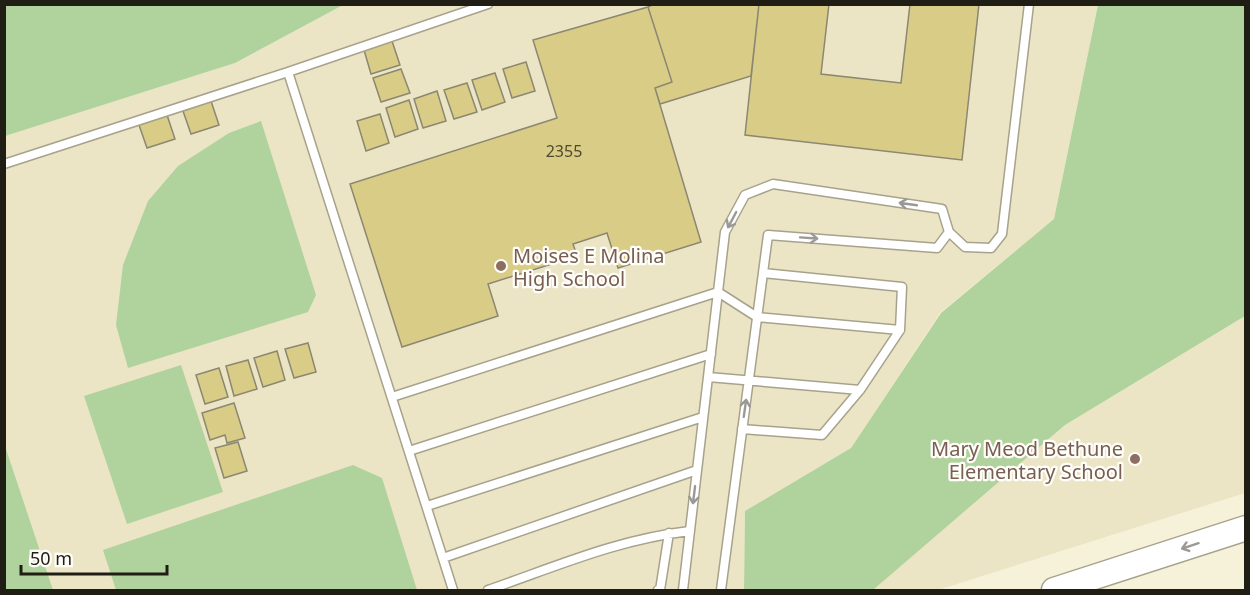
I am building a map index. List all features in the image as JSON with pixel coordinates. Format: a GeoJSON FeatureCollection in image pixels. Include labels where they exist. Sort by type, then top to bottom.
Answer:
{"type":"FeatureCollection","features":[{"type":"Feature","properties":{"kind":"main road"},"geometry":{"type":"LineString","coordinates":[[1054,591],[1245,528]]}},
{"type":"Feature","properties":{"kind":"lane"},"geometry":{"type":"LineString","coordinates":[[4,164],[488,4]]}},
{"type":"Feature","properties":{"kind":"lane"},"geometry":{"type":"LineString","coordinates":[[683,591],[725,232],[745,195],[772,184],[942,209],[949,232],[965,247],[991,248],[1002,234],[1029,4]]}},
{"type":"Feature","properties":{"kind":"lane"},"geometry":{"type":"LineString","coordinates":[[288,72],[453,591]]}},
{"type":"Feature","properties":{"kind":"lane"},"geometry":{"type":"LineString","coordinates":[[721,591],[768,235],[937,248],[949,232]]}},
{"type":"Feature","properties":{"kind":"lane"},"geometry":{"type":"LineString","coordinates":[[742,429],[822,435],[860,390],[900,330],[902,287],[763,273]]}},
{"type":"Feature","properties":{"kind":"lane"},"geometry":{"type":"LineString","coordinates":[[392,396],[718,292]]}},
{"type":"Feature","properties":{"kind":"lane"},"geometry":{"type":"LineString","coordinates":[[718,292],[757,317],[900,330]]}},
{"type":"Feature","properties":{"kind":"lane"},"geometry":{"type":"LineString","coordinates":[[409,452],[711,354]]}},
{"type":"Feature","properties":{"kind":"lane"},"geometry":{"type":"LineString","coordinates":[[708,377],[860,390]]}},
{"type":"Feature","properties":{"kind":"lane"},"geometry":{"type":"LineString","coordinates":[[427,506],[703,417]]}},
{"type":"Feature","properties":{"kind":"lane"},"geometry":{"type":"LineString","coordinates":[[443,558],[697,470]]}},
{"type":"Feature","properties":{"kind":"lane"},"geometry":{"type":"LineString","coordinates":[[488,591],[624,542],[690,531]]}},
{"type":"Feature","properties":{"kind":"lane"},"geometry":{"type":"LineString","coordinates":[[659,590],[669,533]]}},
{"type":"Feature","properties":{"kind":"shaded area","name":"Moises E Molina High School"},"geometry":{"type":"Polygon","coordinates":[[[343,5],[1098,5],[1054,219],[940,313],[851,448],[745,511],[744,590],[5,590],[4,136],[235,63],[343,5]]]}},
{"type":"Feature","properties":{"kind":"shaded area","name":"Mary Meod Bethune Elementary School"},"geometry":{"type":"Polygon","coordinates":[[[1245,316],[1245,493],[938,590],[873,590],[1065,425],[1245,316]]]}},
{"type":"Feature","properties":{"kind":"green space"},"geometry":{"type":"Polygon","coordinates":[[[5,4],[343,5],[235,63],[5,136],[5,4]]]}},
{"type":"Feature","properties":{"kind":"green space"},"geometry":{"type":"Polygon","coordinates":[[[1098,5],[1245,5],[1245,316],[1065,425],[873,590],[744,590],[745,511],[851,448],[941,313],[1054,219],[1098,5]]]}},
{"type":"Feature","properties":{"kind":"green space"},"geometry":{"type":"Polygon","coordinates":[[[261,121],[316,295],[308,312],[128,368],[116,325],[123,265],[148,201],[178,166],[229,133],[261,121]]]}},
{"type":"Feature","properties":{"kind":"green space"},"geometry":{"type":"Polygon","coordinates":[[[181,365],[223,492],[127,524],[84,396],[181,365]]]}},
{"type":"Feature","properties":{"kind":"green space"},"geometry":{"type":"Polygon","coordinates":[[[5,446],[53,590],[5,590],[5,446]]]}},
{"type":"Feature","properties":{"kind":"green space"},"geometry":{"type":"Polygon","coordinates":[[[353,465],[382,478],[417,590],[116,590],[103,550],[353,465]]]}},
{"type":"Feature","properties":{"kind":"building"},"geometry":{"type":"Polygon","coordinates":[[[654,4],[759,4],[751,76],[660,104],[655,88],[672,82],[648,7],[654,4]]]}},
{"type":"Feature","properties":{"kind":"building"},"geometry":{"type":"Polygon","coordinates":[[[759,4],[829,4],[821,74],[901,83],[910,4],[979,4],[962,160],[745,135],[759,4]]]}},
{"type":"Feature","properties":{"kind":"building"},"geometry":{"type":"Polygon","coordinates":[[[648,7],[672,82],[655,88],[701,242],[618,268],[607,233],[573,244],[577,256],[488,284],[498,316],[402,347],[350,184],[557,118],[533,40],[648,7]]]}},
{"type":"Feature","properties":{"kind":"building"},"geometry":{"type":"Polygon","coordinates":[[[392,41],[400,65],[371,74],[364,50],[392,41]]]}},
{"type":"Feature","properties":{"kind":"building"},"geometry":{"type":"Polygon","coordinates":[[[526,62],[535,91],[512,98],[503,69],[526,62]]]}},
{"type":"Feature","properties":{"kind":"building"},"geometry":{"type":"Polygon","coordinates":[[[401,69],[410,93],[381,102],[373,78],[401,69]]]}},
{"type":"Feature","properties":{"kind":"building"},"geometry":{"type":"Polygon","coordinates":[[[495,73],[505,102],[482,110],[472,80],[495,73]]]}},
{"type":"Feature","properties":{"kind":"building"},"geometry":{"type":"Polygon","coordinates":[[[467,83],[477,112],[454,119],[444,90],[467,83]]]}},
{"type":"Feature","properties":{"kind":"building"},"geometry":{"type":"Polygon","coordinates":[[[437,91],[446,121],[423,128],[414,99],[437,91]]]}},
{"type":"Feature","properties":{"kind":"building"},"geometry":{"type":"Polygon","coordinates":[[[409,100],[418,129],[395,137],[386,108],[409,100]]]}},
{"type":"Feature","properties":{"kind":"building"},"geometry":{"type":"Polygon","coordinates":[[[211,101],[219,125],[191,134],[183,111],[211,101]]]}},
{"type":"Feature","properties":{"kind":"building"},"geometry":{"type":"Polygon","coordinates":[[[380,114],[389,143],[366,151],[357,121],[380,114]]]}},
{"type":"Feature","properties":{"kind":"building"},"geometry":{"type":"Polygon","coordinates":[[[167,115],[175,139],[147,148],[139,125],[167,115]]]}},
{"type":"Feature","properties":{"kind":"building"},"geometry":{"type":"Polygon","coordinates":[[[308,343],[316,372],[294,378],[285,349],[308,343]]]}},
{"type":"Feature","properties":{"kind":"building"},"geometry":{"type":"Polygon","coordinates":[[[277,351],[285,380],[263,387],[254,358],[277,351]]]}},
{"type":"Feature","properties":{"kind":"building"},"geometry":{"type":"Polygon","coordinates":[[[248,360],[257,389],[234,396],[226,366],[248,360]]]}},
{"type":"Feature","properties":{"kind":"building"},"geometry":{"type":"Polygon","coordinates":[[[219,368],[228,397],[205,404],[196,375],[219,368]]]}},
{"type":"Feature","properties":{"kind":"building"},"geometry":{"type":"Polygon","coordinates":[[[234,403],[245,438],[227,443],[225,435],[210,440],[202,413],[234,403]]]}},
{"type":"Feature","properties":{"kind":"building"},"geometry":{"type":"Polygon","coordinates":[[[238,442],[247,471],[224,478],[215,448],[238,442]]]}},
{"type":"Feature","properties":{"kind":"place","name":"Moises E Molina High School"},"geometry":{"type":"Point","coordinates":[501,266]}},
{"type":"Feature","properties":{"kind":"place","name":"Mary Meod Bethune Elementary School"},"geometry":{"type":"Point","coordinates":[1135,459]}}]}
